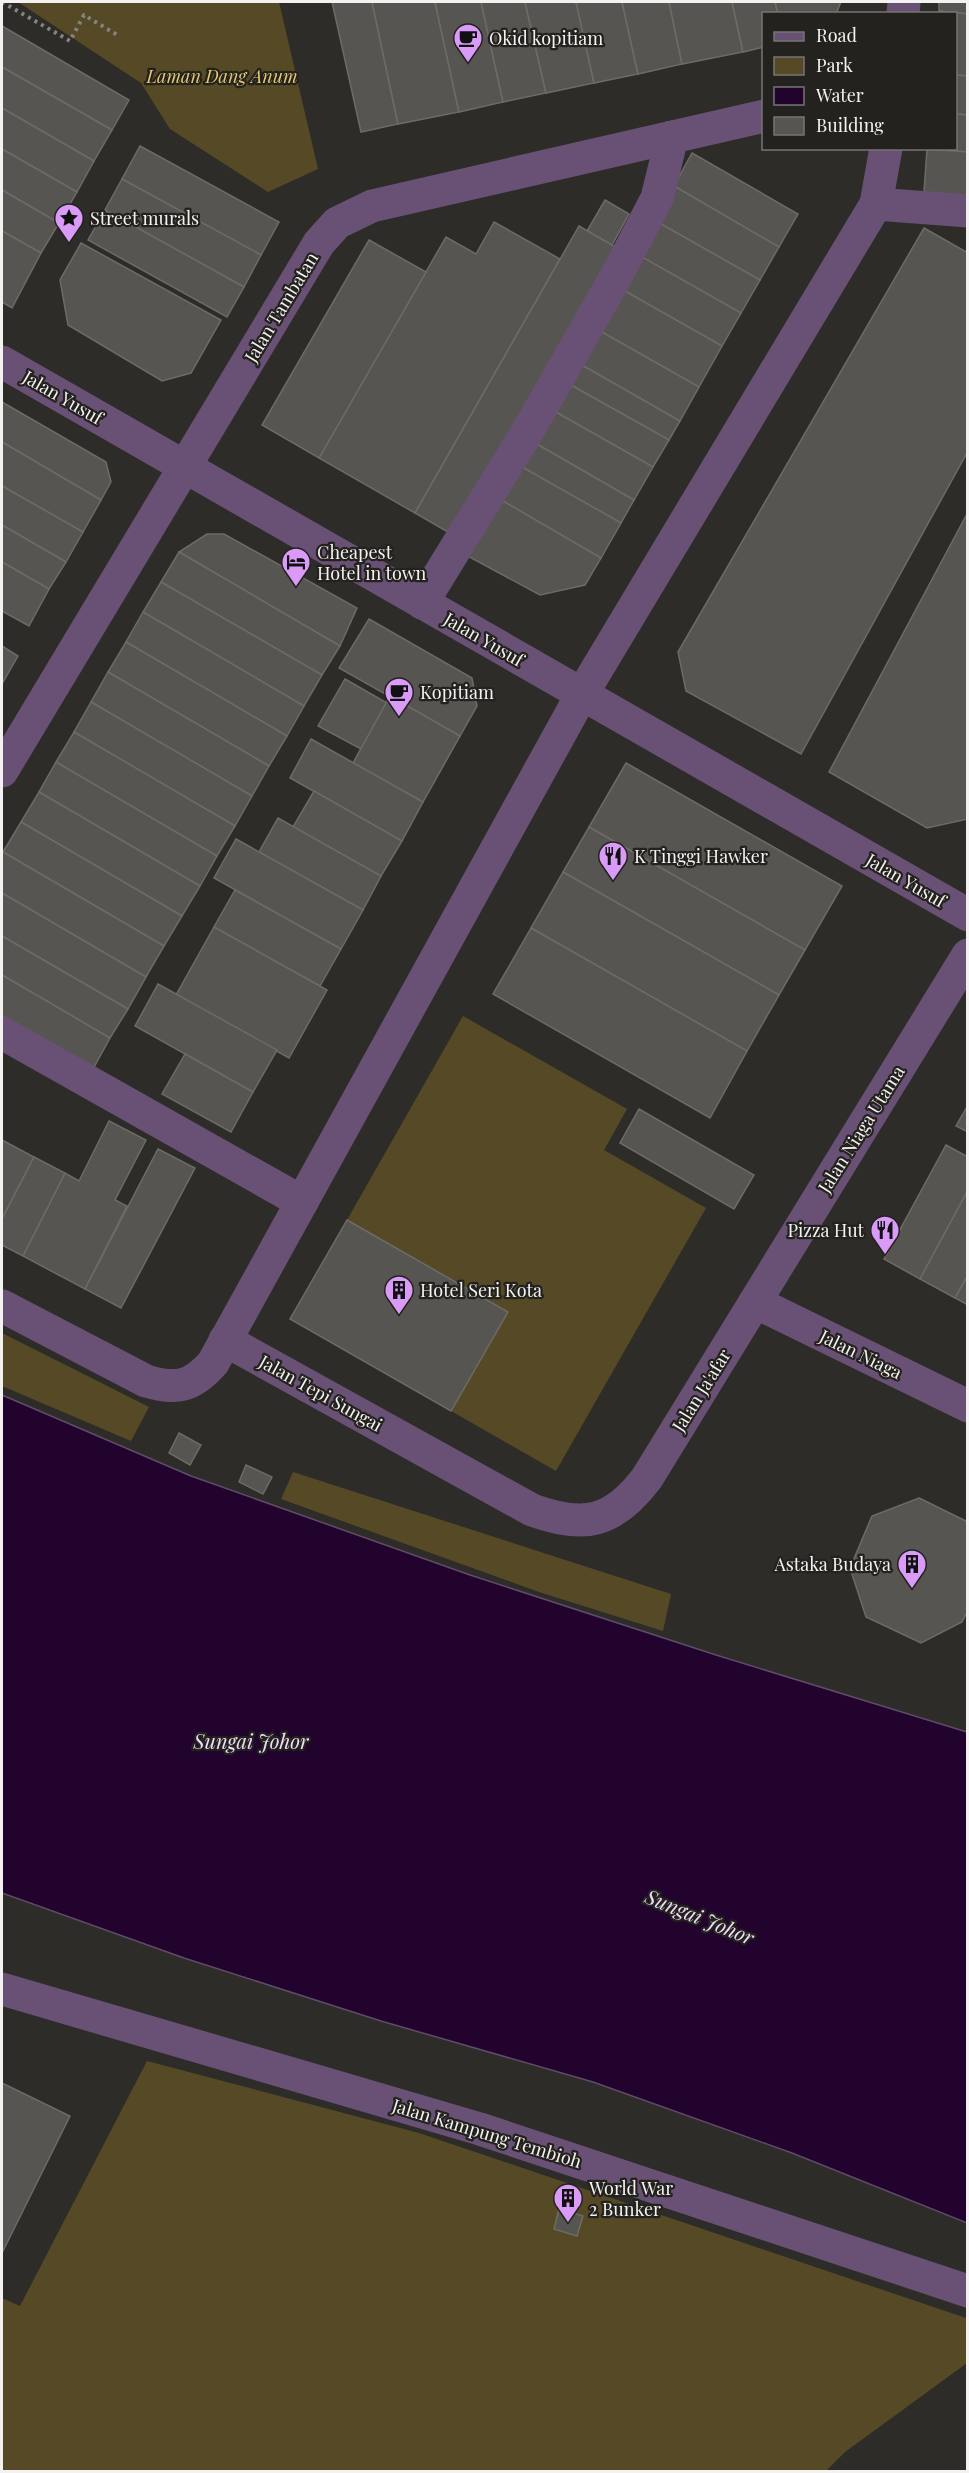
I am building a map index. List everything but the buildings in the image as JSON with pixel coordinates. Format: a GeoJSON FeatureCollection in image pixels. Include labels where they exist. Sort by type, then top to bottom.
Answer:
{"type":"FeatureCollection","features":[{"type":"Feature","properties":{"kind":"street","name":"Jalan Tambatan"},"geometry":{"type":"LineString","coordinates":[[2,771],[319,243],[337,223],[359,210],[372,206],[762,116]]}},
{"type":"Feature","properties":{"kind":"street"},"geometry":{"type":"LineString","coordinates":[[422,603],[523,439],[618,273],[657,198],[672,137]]}},
{"type":"Feature","properties":{"kind":"street"},"geometry":{"type":"LineString","coordinates":[[2,1306],[146,1381],[162,1386],[178,1386],[194,1381],[213,1363],[582,694],[876,204],[886,150]]}},
{"type":"Feature","properties":{"kind":"street"},"geometry":{"type":"LineString","coordinates":[[876,204],[968,211]]}},
{"type":"Feature","properties":{"kind":"street","name":"Jalan Yusuf"},"geometry":{"type":"LineString","coordinates":[[2,362],[968,915]]}},
{"type":"Feature","properties":{"kind":"street","name":"Jalan Niaga Utama"},"geometry":{"type":"LineString","coordinates":[[755,1302],[968,956]]}},
{"type":"Feature","properties":{"kind":"street"},"geometry":{"type":"LineString","coordinates":[[2,1033],[302,1202]]}},
{"type":"Feature","properties":{"kind":"street","name":"Jalan Niaga"},"geometry":{"type":"LineString","coordinates":[[755,1302],[968,1406]]}},
{"type":"Feature","properties":{"kind":"street","name":"Jalan Ja'afar"},"geometry":{"type":"LineString","coordinates":[[647,1478],[755,1302]]}},
{"type":"Feature","properties":{"kind":"street","name":"Jalan Tepi Sungai"},"geometry":{"type":"LineString","coordinates":[[225,1340],[532,1510],[557,1519],[583,1521],[609,1514],[630,1500],[647,1478]]}},
{"type":"Feature","properties":{"kind":"street","name":"Jalan Kampung Tembioh"},"geometry":{"type":"LineString","coordinates":[[2,1989],[480,2129],[968,2291]]}},
{"type":"Feature","properties":{"kind":"path"},"geometry":{"type":"LineString","coordinates":[[2,2],[70,41],[84,15],[119,36]]}},
{"type":"Feature","properties":{"kind":"green space","name":"Laman Dang Anum"},"geometry":{"type":"Polygon","coordinates":[[[18,2],[279,2],[318,169],[268,192],[170,129],[141,83],[18,2]]]}},
{"type":"Feature","properties":{"kind":"green space"},"geometry":{"type":"Polygon","coordinates":[[[463,1016],[627,1109],[604,1150],[706,1208],[556,1471],[451,1411],[508,1312],[347,1220],[463,1016]]]}},
{"type":"Feature","properties":{"kind":"green space"},"geometry":{"type":"Polygon","coordinates":[[[2,1333],[149,1407],[131,1441],[2,1386],[2,1333]]]}},
{"type":"Feature","properties":{"kind":"green space"},"geometry":{"type":"Polygon","coordinates":[[[293,1472],[671,1594],[663,1631],[539,1592],[281,1499],[293,1472]]]}},
{"type":"Feature","properties":{"kind":"green space"},"geometry":{"type":"Polygon","coordinates":[[[147,2061],[419,2133],[966,2318],[967,2363],[845,2452],[826,2471],[2,2472],[2,2298],[20,2306],[147,2061]]]}},
{"type":"Feature","properties":{"kind":"water","name":"Sungai Johor"},"geometry":{"type":"Polygon","coordinates":[[[2,1395],[191,1476],[470,1575],[716,1655],[967,1732],[967,2223],[792,2153],[593,2082],[381,2021],[184,1958],[2,1893],[2,1395]]]}},
{"type":"Feature","properties":{"kind":"place","name":"Okid kopitiam"},"geometry":{"type":"Point","coordinates":[468,64]}},
{"type":"Feature","properties":{"kind":"place","name":"Street murals"},"geometry":{"type":"Point","coordinates":[69,244]}},
{"type":"Feature","properties":{"kind":"place","name":"Cheapest Hotel in town"},"geometry":{"type":"Point","coordinates":[296,588]}},
{"type":"Feature","properties":{"kind":"place","name":"Kopitiam"},"geometry":{"type":"Point","coordinates":[399,718]}},
{"type":"Feature","properties":{"kind":"place","name":"K Tinggi Hawker"},"geometry":{"type":"Point","coordinates":[613,882]}},
{"type":"Feature","properties":{"kind":"place","name":"Pizza Hut"},"geometry":{"type":"Point","coordinates":[885,1256]}},
{"type":"Feature","properties":{"kind":"place","name":"Hotel Seri Kota"},"geometry":{"type":"Point","coordinates":[399,1316]}},
{"type":"Feature","properties":{"kind":"place","name":"Astaka Budaya"},"geometry":{"type":"Point","coordinates":[912,1590]}},
{"type":"Feature","properties":{"kind":"place","name":"World War 2 Bunker"},"geometry":{"type":"Point","coordinates":[568,2224]}}]}
